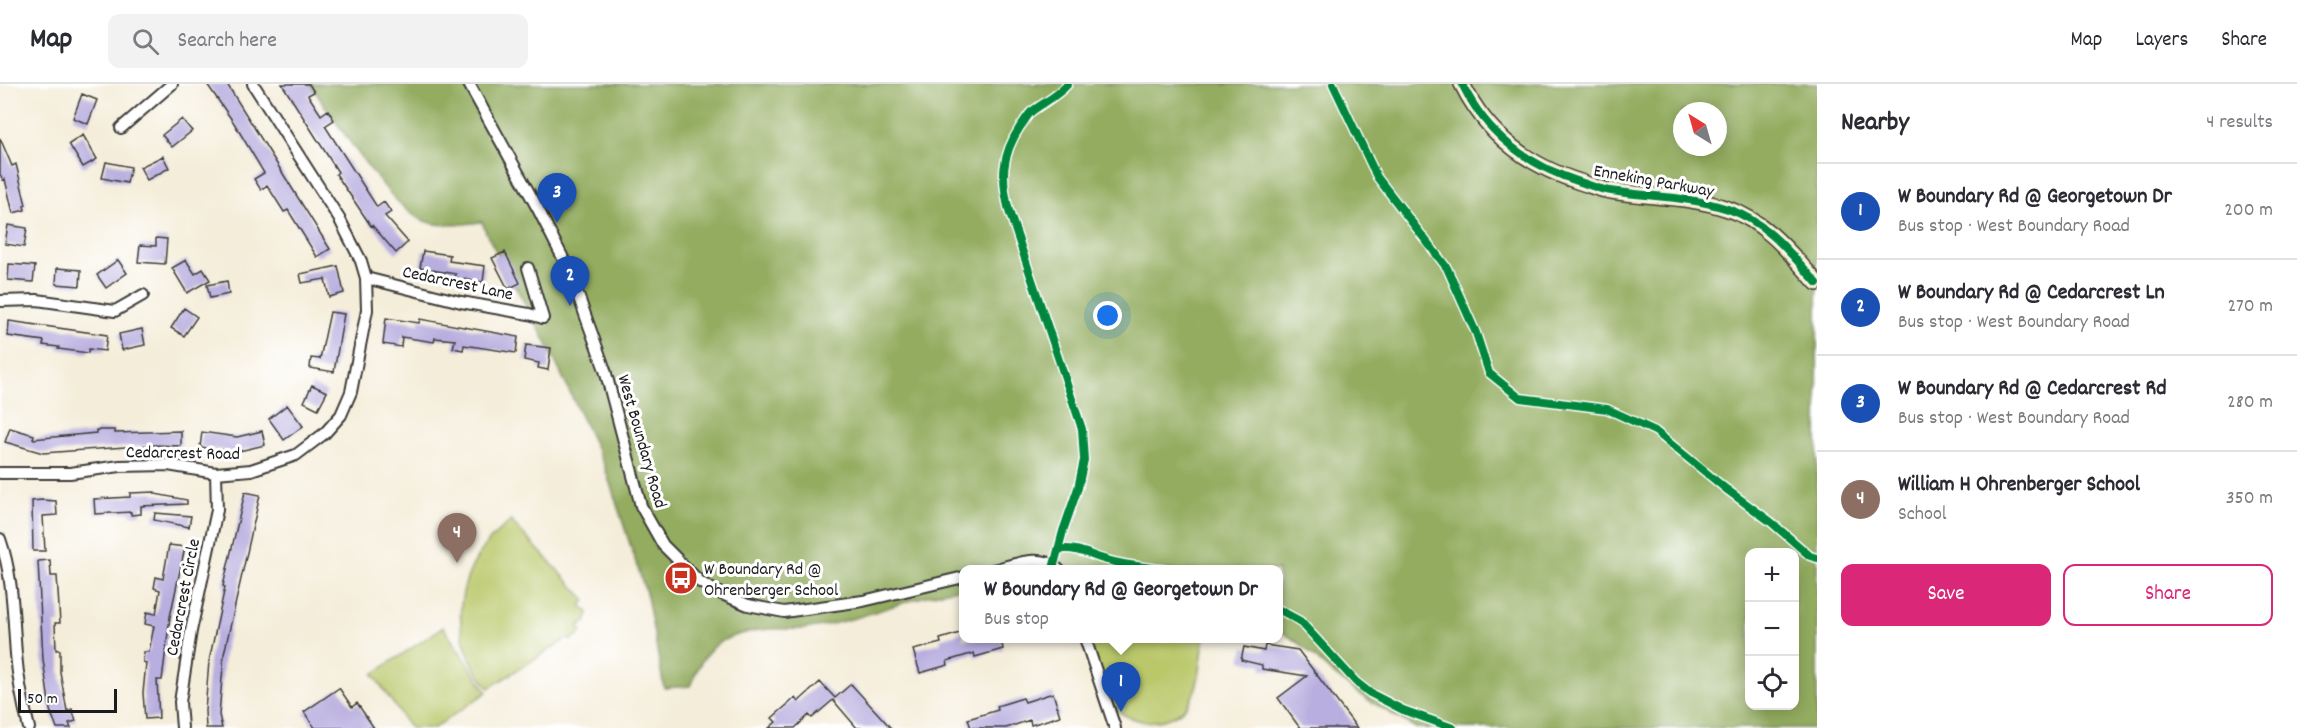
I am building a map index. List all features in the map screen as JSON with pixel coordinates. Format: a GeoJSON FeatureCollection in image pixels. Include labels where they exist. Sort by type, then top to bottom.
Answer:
{"type":"FeatureCollection","features":[{"type":"Feature","properties":{"kind":"main road","name":"Enneking Parkway"},"geometry":{"type":"LineString","coordinates":[[1462,84],[1469,98],[1492,129],[1515,150],[1552,173],[1608,191],[1694,201],[1728,209],[1758,223],[1776,237],[1817,283]]}},
{"type":"Feature","properties":{"kind":"street"},"geometry":{"type":"LineString","coordinates":[[121,128],[172,84]]}},
{"type":"Feature","properties":{"kind":"street","name":"Cedarcrest Road"},"geometry":{"type":"LineString","coordinates":[[0,473],[70,473],[120,466],[168,465],[216,473],[251,470],[296,455],[325,432],[341,415],[351,392],[361,348],[367,310],[366,278],[361,261],[340,220],[253,84]]}},
{"type":"Feature","properties":{"kind":"street","name":"West Boundary Road"},"geometry":{"type":"LineString","coordinates":[[469,84],[538,209],[568,270],[605,370],[641,506],[663,545],[700,582],[717,592],[748,605],[784,612],[863,601],[959,578]]}},
{"type":"Feature","properties":{"kind":"street","name":"Cedarcrest Lane"},"geometry":{"type":"LineString","coordinates":[[366,278],[461,302],[543,318],[528,268]]}},
{"type":"Feature","properties":{"kind":"street"},"geometry":{"type":"LineString","coordinates":[[0,300],[37,300],[115,311],[143,295]]}},
{"type":"Feature","properties":{"kind":"street","name":"Cedarcrest Circle"},"geometry":{"type":"LineString","coordinates":[[182,728],[180,702],[191,631],[217,510],[216,473]]}},
{"type":"Feature","properties":{"kind":"street"},"geometry":{"type":"LineString","coordinates":[[0,539],[6,554],[14,606],[17,664],[29,728]]}},
{"type":"Feature","properties":{"kind":"street"},"geometry":{"type":"LineString","coordinates":[[1016,565],[1040,560],[1054,565]]}},
{"type":"Feature","properties":{"kind":"street"},"geometry":{"type":"LineString","coordinates":[[1086,643],[1115,728]]}},
{"type":"Feature","properties":{"kind":"green space"},"geometry":{"type":"Polygon","coordinates":[[[310,84],[1817,84],[1817,728],[1416,728],[1363,697],[1300,644],[1283,633],[1283,565],[959,565],[959,589],[823,626],[764,630],[729,638],[717,644],[708,653],[690,686],[664,688],[647,596],[604,465],[546,342],[482,222],[452,225],[422,220],[409,212],[378,179],[310,84]]]}},
{"type":"Feature","properties":{"kind":"green space"},"geometry":{"type":"Polygon","coordinates":[[[511,521],[586,600],[581,605],[588,612],[587,621],[578,626],[582,632],[570,641],[568,638],[489,688],[474,667],[465,645],[461,622],[462,599],[467,577],[478,556],[492,537],[511,521]]]}},
{"type":"Feature","properties":{"kind":"green space"},"geometry":{"type":"Polygon","coordinates":[[[443,627],[487,692],[434,728],[410,728],[373,674],[443,627]]]}},
{"type":"Feature","properties":{"kind":"green space"},"geometry":{"type":"Polygon","coordinates":[[[1087,643],[1203,643],[1194,694],[1182,710],[1162,720],[1139,720],[1119,711],[1111,703],[1087,643]]]}},
{"type":"Feature","properties":{"kind":"building"},"geometry":{"type":"Polygon","coordinates":[[[207,84],[227,84],[330,249],[317,257],[288,210],[284,212],[267,185],[261,190],[254,179],[264,173],[207,84]]]}},
{"type":"Feature","properties":{"kind":"building"},"geometry":{"type":"Polygon","coordinates":[[[282,84],[309,84],[314,92],[308,95],[321,115],[328,110],[334,120],[325,126],[377,207],[384,202],[391,212],[385,216],[408,242],[396,253],[371,226],[336,174],[338,172],[282,84]]]}},
{"type":"Feature","properties":{"kind":"building"},"geometry":{"type":"Polygon","coordinates":[[[82,94],[97,100],[88,124],[73,118],[82,94]]]}},
{"type":"Feature","properties":{"kind":"building"},"geometry":{"type":"Polygon","coordinates":[[[182,119],[192,131],[172,147],[162,135],[182,119]]]}},
{"type":"Feature","properties":{"kind":"building"},"geometry":{"type":"Polygon","coordinates":[[[83,135],[97,159],[83,167],[69,144],[83,135]]]}},
{"type":"Feature","properties":{"kind":"building"},"geometry":{"type":"Polygon","coordinates":[[[0,138],[12,166],[16,164],[26,205],[25,210],[13,213],[5,179],[3,180],[0,174],[0,138]]]}},
{"type":"Feature","properties":{"kind":"building"},"geometry":{"type":"Polygon","coordinates":[[[163,156],[169,168],[147,180],[140,167],[163,156]]]}},
{"type":"Feature","properties":{"kind":"building"},"geometry":{"type":"Polygon","coordinates":[[[106,162],[131,167],[127,183],[102,178],[106,162]]]}},
{"type":"Feature","properties":{"kind":"building"},"geometry":{"type":"Polygon","coordinates":[[[8,225],[27,228],[24,247],[5,244],[8,225]]]}},
{"type":"Feature","properties":{"kind":"building"},"geometry":{"type":"Polygon","coordinates":[[[156,238],[167,239],[165,264],[138,262],[140,245],[156,246],[156,238]]]}},
{"type":"Feature","properties":{"kind":"building"},"geometry":{"type":"Polygon","coordinates":[[[423,251],[450,255],[449,261],[485,266],[483,282],[455,278],[456,274],[420,268],[423,251]]]}},
{"type":"Feature","properties":{"kind":"building"},"geometry":{"type":"Polygon","coordinates":[[[505,252],[520,283],[508,289],[492,258],[505,252]]]}},
{"type":"Feature","properties":{"kind":"building"},"geometry":{"type":"Polygon","coordinates":[[[118,260],[127,273],[106,288],[97,275],[118,260]]]}},
{"type":"Feature","properties":{"kind":"building"},"geometry":{"type":"Polygon","coordinates":[[[186,260],[195,274],[203,269],[210,280],[187,293],[172,268],[186,260]]]}},
{"type":"Feature","properties":{"kind":"building"},"geometry":{"type":"Polygon","coordinates":[[[9,264],[35,266],[33,282],[8,280],[9,264]]]}},
{"type":"Feature","properties":{"kind":"building"},"geometry":{"type":"Polygon","coordinates":[[[338,266],[344,293],[329,297],[325,279],[302,283],[300,274],[338,266]]]}},
{"type":"Feature","properties":{"kind":"building"},"geometry":{"type":"Polygon","coordinates":[[[57,268],[81,270],[80,286],[56,284],[57,268]]]}},
{"type":"Feature","properties":{"kind":"building"},"geometry":{"type":"Polygon","coordinates":[[[227,281],[229,294],[210,298],[207,285],[227,281]]]}},
{"type":"Feature","properties":{"kind":"building"},"geometry":{"type":"Polygon","coordinates":[[[184,308],[197,317],[184,336],[171,328],[184,308]]]}},
{"type":"Feature","properties":{"kind":"building"},"geometry":{"type":"Polygon","coordinates":[[[330,312],[344,314],[334,372],[310,368],[311,358],[320,359],[330,312]]]}},
{"type":"Feature","properties":{"kind":"building"},"geometry":{"type":"Polygon","coordinates":[[[386,318],[419,323],[420,319],[518,337],[516,353],[464,345],[463,350],[453,348],[455,340],[435,338],[434,342],[402,337],[401,347],[383,344],[386,318]]]}},
{"type":"Feature","properties":{"kind":"building"},"geometry":{"type":"Polygon","coordinates":[[[9,321],[107,335],[105,351],[89,349],[88,353],[58,349],[59,347],[43,345],[44,341],[8,336],[9,321]]]}},
{"type":"Feature","properties":{"kind":"building"},"geometry":{"type":"Polygon","coordinates":[[[142,329],[145,345],[122,350],[119,334],[142,329]]]}},
{"type":"Feature","properties":{"kind":"building"},"geometry":{"type":"Polygon","coordinates":[[[526,345],[551,348],[548,370],[538,368],[539,363],[524,360],[526,345]]]}},
{"type":"Feature","properties":{"kind":"building"},"geometry":{"type":"Polygon","coordinates":[[[312,385],[327,392],[318,409],[304,402],[312,385]]]}},
{"type":"Feature","properties":{"kind":"building"},"geometry":{"type":"Polygon","coordinates":[[[287,405],[303,426],[284,440],[269,419],[287,405]]]}},
{"type":"Feature","properties":{"kind":"building"},"geometry":{"type":"Polygon","coordinates":[[[10,428],[34,435],[33,439],[96,433],[96,430],[115,430],[115,433],[181,431],[181,446],[153,445],[43,453],[5,442],[10,428]]]}},
{"type":"Feature","properties":{"kind":"building"},"geometry":{"type":"Polygon","coordinates":[[[262,431],[265,445],[235,452],[200,447],[202,432],[237,437],[262,431]]]}},
{"type":"Feature","properties":{"kind":"building"},"geometry":{"type":"Polygon","coordinates":[[[155,492],[155,494],[187,500],[187,504],[141,506],[141,514],[131,515],[131,512],[95,514],[94,499],[130,497],[130,493],[155,492]]]}},
{"type":"Feature","properties":{"kind":"building"},"geometry":{"type":"Polygon","coordinates":[[[245,492],[260,495],[224,654],[219,715],[222,728],[206,728],[209,661],[225,587],[223,586],[245,492]]]}},
{"type":"Feature","properties":{"kind":"building"},"geometry":{"type":"Polygon","coordinates":[[[32,501],[56,501],[57,515],[43,516],[45,551],[33,551],[32,501]]]}},
{"type":"Feature","properties":{"kind":"building"},"geometry":{"type":"Polygon","coordinates":[[[155,513],[191,516],[189,527],[154,520],[155,513]]]}},
{"type":"Feature","properties":{"kind":"building"},"geometry":{"type":"Polygon","coordinates":[[[169,545],[185,547],[170,617],[162,680],[157,680],[159,718],[145,719],[143,693],[146,663],[143,662],[144,652],[149,652],[154,626],[145,624],[147,612],[156,614],[160,590],[154,588],[156,577],[163,579],[169,545]]]}},
{"type":"Feature","properties":{"kind":"building"},"geometry":{"type":"Polygon","coordinates":[[[50,560],[51,576],[57,576],[60,623],[55,623],[56,650],[60,650],[60,672],[67,711],[72,709],[76,721],[69,723],[71,728],[57,728],[50,710],[43,659],[38,561],[50,560]]]}},
{"type":"Feature","properties":{"kind":"building"},"geometry":{"type":"Polygon","coordinates":[[[959,633],[959,643],[1002,643],[1003,649],[975,657],[974,653],[947,661],[948,665],[920,673],[913,650],[941,643],[940,639],[959,633]]]}},
{"type":"Feature","properties":{"kind":"building"},"geometry":{"type":"Polygon","coordinates":[[[1265,645],[1298,650],[1357,728],[1300,728],[1278,698],[1307,676],[1262,669],[1262,665],[1241,660],[1244,647],[1264,651],[1265,645]]]}},
{"type":"Feature","properties":{"kind":"building"},"geometry":{"type":"Polygon","coordinates":[[[820,682],[835,698],[851,684],[891,728],[857,728],[833,700],[812,718],[809,715],[795,728],[769,728],[776,722],[772,718],[795,698],[798,702],[820,682]]]}},
{"type":"Feature","properties":{"kind":"building"},"geometry":{"type":"Polygon","coordinates":[[[339,688],[352,707],[357,703],[374,728],[315,728],[304,712],[339,688]]]}},
{"type":"Feature","properties":{"kind":"building"},"geometry":{"type":"Polygon","coordinates":[[[1053,693],[1060,716],[1031,725],[1030,720],[1006,728],[971,728],[968,719],[998,710],[997,706],[1023,698],[1025,702],[1053,693]]]}},
{"type":"Feature","properties":{"kind":"cycle path"},"geometry":{"type":"LineString","coordinates":[[1054,565],[1078,488],[1084,460],[1082,429],[1009,211],[1004,168],[1009,148],[1031,112],[1068,84]]}},
{"type":"Feature","properties":{"kind":"cycle path"},"geometry":{"type":"LineString","coordinates":[[1333,84],[1377,177],[1447,268],[1476,333],[1489,373],[1520,398],[1607,409],[1655,431],[1726,489],[1771,522],[1810,556],[1817,558]]}},
{"type":"Feature","properties":{"kind":"cycle path"},"geometry":{"type":"LineString","coordinates":[[1462,84],[1472,102],[1496,133],[1510,146],[1543,167],[1603,190],[1670,197],[1728,209],[1766,230],[1788,250],[1817,283]]}},
{"type":"Feature","properties":{"kind":"cycle path"},"geometry":{"type":"LineString","coordinates":[[1058,550],[1077,550],[1130,565]]}},
{"type":"Feature","properties":{"kind":"cycle path"},"geometry":{"type":"LineString","coordinates":[[1283,612],[1300,621],[1356,682],[1370,693],[1403,710],[1453,728]]}},
{"type":"Feature","properties":{"kind":"place","name":"W Boundary Rd @ Cedarcrest Rd"},"geometry":{"type":"Point","coordinates":[557,223]}},
{"type":"Feature","properties":{"kind":"place","name":"W Boundary Rd @ Cedarcrest Ln"},"geometry":{"type":"Point","coordinates":[570,306]}},
{"type":"Feature","properties":{"kind":"place","name":"William H Ohrenberger School"},"geometry":{"type":"Point","coordinates":[457,563]}},
{"type":"Feature","properties":{"kind":"place","name":"W Boundary Rd @ Ohrenberger School"},"geometry":{"type":"Point","coordinates":[681,578]}},
{"type":"Feature","properties":{"kind":"place","name":"W Boundary Rd @ Georgetown Dr"},"geometry":{"type":"Point","coordinates":[1121,712]}}]}
